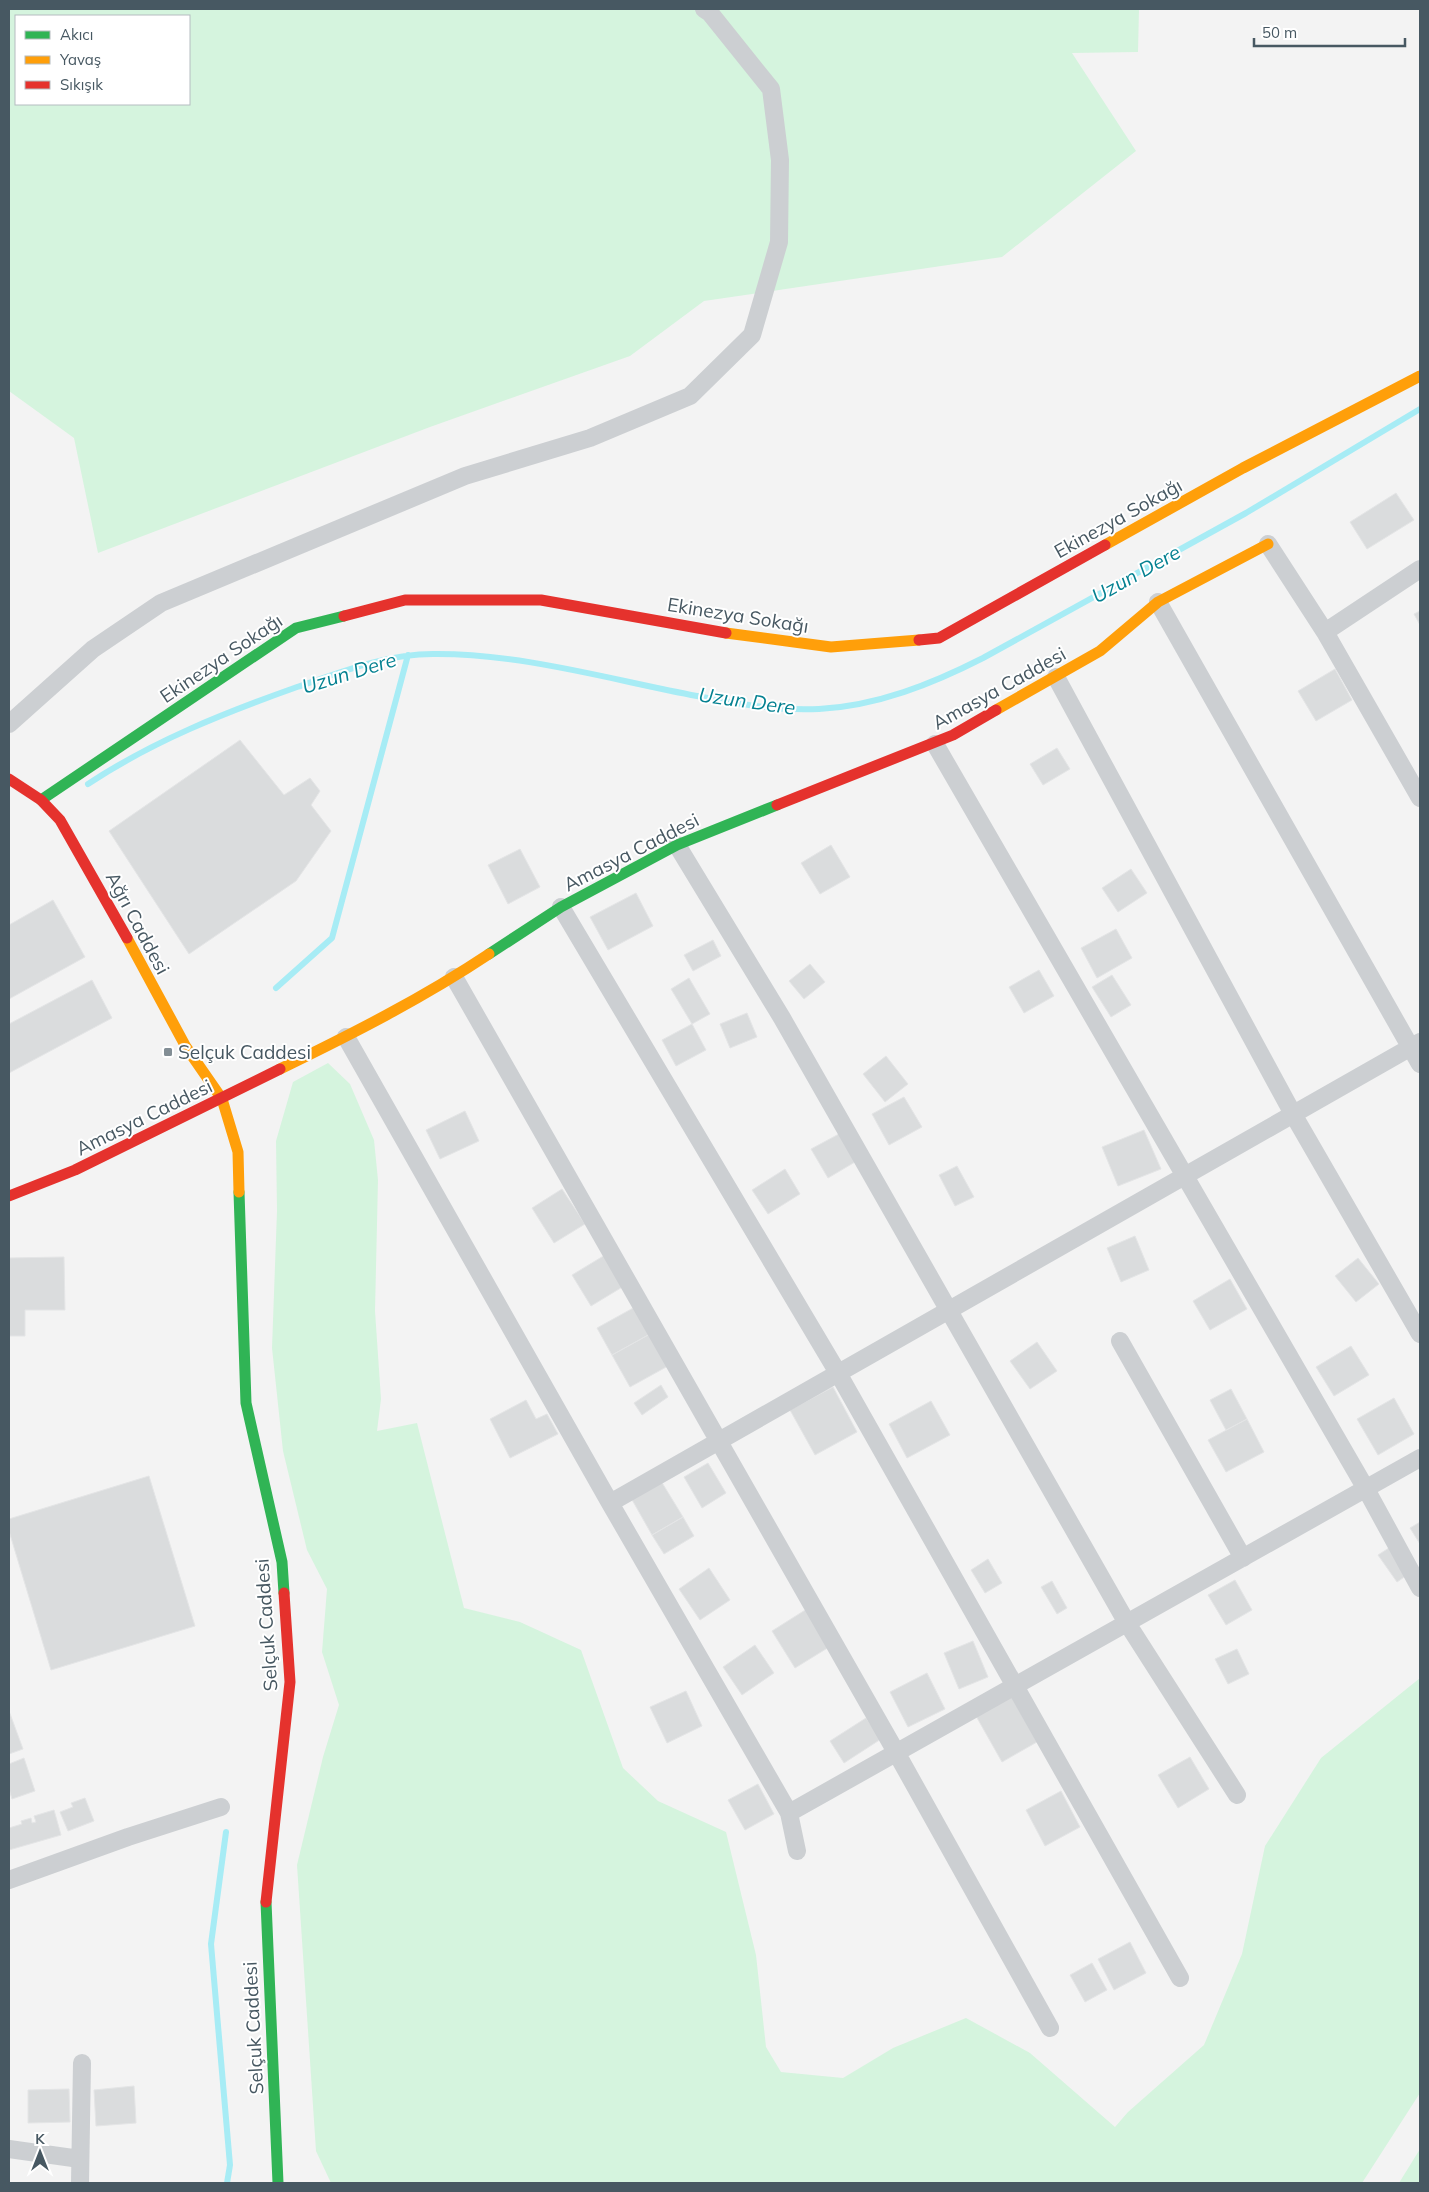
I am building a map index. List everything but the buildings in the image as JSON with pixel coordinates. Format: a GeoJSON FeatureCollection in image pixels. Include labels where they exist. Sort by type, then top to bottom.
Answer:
{"type":"FeatureCollection","features":[{"type":"Feature","properties":{"kind":"street"},"geometry":{"type":"LineString","coordinates":[[9,724],[93,649],[161,603],[465,476],[590,438],[690,396],[752,335],[779,242],[780,160],[771,89],[710,13],[704,9]]}},
{"type":"Feature","properties":{"kind":"street","name":"Ekinezya Sokağı"},"geometry":{"type":"LineString","coordinates":[[41,800],[296,628],[405,600],[541,600],[718,632],[830,647],[939,638],[1244,468],[1420,376]]}},
{"type":"Feature","properties":{"kind":"street"},"geometry":{"type":"LineString","coordinates":[[1268,544],[1325,632],[1420,798]]}},
{"type":"Feature","properties":{"kind":"street","name":"Amasya Caddesi"},"geometry":{"type":"LineString","coordinates":[[9,1196],[75,1170],[346,1037],[454,977],[561,907],[677,845],[953,736],[1100,651],[1158,602],[1268,544]]}},
{"type":"Feature","properties":{"kind":"street"},"geometry":{"type":"LineString","coordinates":[[1325,632],[1420,569]]}},
{"type":"Feature","properties":{"kind":"street"},"geometry":{"type":"LineString","coordinates":[[1158,602],[1416,1044],[1420,1064]]}},
{"type":"Feature","properties":{"kind":"street"},"geometry":{"type":"LineString","coordinates":[[1056,676],[1293,1114],[1420,1334]]}},
{"type":"Feature","properties":{"kind":"street"},"geometry":{"type":"LineString","coordinates":[[935,744],[1366,1489],[1420,1588]]}},
{"type":"Feature","properties":{"kind":"street","name":"Ağrı Caddesi"},"geometry":{"type":"LineString","coordinates":[[9,779],[41,800],[60,820],[89,868],[186,1047],[222,1099]]}},
{"type":"Feature","properties":{"kind":"street"},"geometry":{"type":"LineString","coordinates":[[677,845],[782,1018],[1127,1623],[1237,1794]]}},
{"type":"Feature","properties":{"kind":"street"},"geometry":{"type":"LineString","coordinates":[[561,907],[838,1373],[1180,1978]]}},
{"type":"Feature","properties":{"kind":"street"},"geometry":{"type":"LineString","coordinates":[[454,977],[896,1752],[1050,2028]]}},
{"type":"Feature","properties":{"kind":"street"},"geometry":{"type":"LineString","coordinates":[[346,1037],[610,1503],[789,1813],[797,1851]]}},
{"type":"Feature","properties":{"kind":"street"},"geometry":{"type":"LineString","coordinates":[[610,1503],[1416,1044]]}},
{"type":"Feature","properties":{"kind":"street","name":"Selçuk Caddesi"},"geometry":{"type":"LineString","coordinates":[[222,1099],[238,1152],[246,1403],[282,1562],[290,1682],[265,1911],[278,2183]]}},
{"type":"Feature","properties":{"kind":"street"},"geometry":{"type":"LineString","coordinates":[[1120,1342],[1243,1558]]}},
{"type":"Feature","properties":{"kind":"street"},"geometry":{"type":"LineString","coordinates":[[789,1813],[1420,1458]]}},
{"type":"Feature","properties":{"kind":"street"},"geometry":{"type":"LineString","coordinates":[[9,1880],[128,1837],[221,1807]]}},
{"type":"Feature","properties":{"kind":"street"},"geometry":{"type":"LineString","coordinates":[[80,2183],[82,2063]]}},
{"type":"Feature","properties":{"kind":"street"},"geometry":{"type":"LineString","coordinates":[[9,2149],[80,2159]]}},
{"type":"Feature","properties":{"kind":"green space"},"geometry":{"type":"Polygon","coordinates":[[[9,9],[1139,9],[1138,52],[1072,53],[1136,151],[1002,257],[704,301],[630,356],[430,427],[98,553],[74,438],[9,391],[9,9]]]}},
{"type":"Feature","properties":{"kind":"green space"},"geometry":{"type":"Polygon","coordinates":[[[328,1063],[350,1084],[374,1140],[378,1180],[375,1311],[381,1399],[377,1431],[417,1423],[464,1608],[520,1622],[581,1650],[623,1768],[658,1801],[726,1832],[756,1955],[766,2047],[781,2072],[843,2078],[893,2048],[966,2018],[1030,2053],[1115,2127],[1128,2112],[1204,2045],[1242,1954],[1265,1846],[1321,1758],[1420,1678],[1420,2093],[1362,2183],[331,2183],[316,2151],[297,1865],[323,1757],[339,1705],[322,1652],[327,1589],[307,1550],[283,1451],[272,1348],[277,1211],[276,1141],[293,1082],[328,1063]]]}},
{"type":"Feature","properties":{"kind":"green space"},"geometry":{"type":"Polygon","coordinates":[[[1420,2149],[1420,2183],[1399,2183],[1420,2149]]]}},
{"type":"Feature","properties":{"kind":"waterway","name":"Uzun Dere"},"geometry":{"type":"LineString","coordinates":[[88,784],[163,741],[243,707],[347,670],[381,660],[415,655],[466,655],[499,658],[566,669],[712,699],[773,708],[819,709],[841,707],[883,698],[924,685],[983,658],[1246,513],[1420,409]]}},
{"type":"Feature","properties":{"kind":"waterway"},"geometry":{"type":"LineString","coordinates":[[276,988],[332,938],[408,655]]}},
{"type":"Feature","properties":{"kind":"waterway"},"geometry":{"type":"LineString","coordinates":[[226,1832],[211,1944],[230,2165],[227,2183]]}},
{"type":"Feature","properties":{"kind":"traffic: fast"},"geometry":{"type":"LineString","coordinates":[[41,800],[296,628],[344,616]]}},
{"type":"Feature","properties":{"kind":"traffic: fast"},"geometry":{"type":"LineString","coordinates":[[489,954],[561,907],[677,845],[777,805]]}},
{"type":"Feature","properties":{"kind":"traffic: fast"},"geometry":{"type":"LineString","coordinates":[[239,1192],[246,1403],[282,1562],[284,1593]]}},
{"type":"Feature","properties":{"kind":"traffic: fast"},"geometry":{"type":"LineString","coordinates":[[266,1902],[278,2183]]}},
{"type":"Feature","properties":{"kind":"traffic: slow"},"geometry":{"type":"LineString","coordinates":[[1105,545],[1243,468],[1420,376]]}},
{"type":"Feature","properties":{"kind":"traffic: slow"},"geometry":{"type":"LineString","coordinates":[[996,710],[1100,651],[1158,602],[1268,544]]}},
{"type":"Feature","properties":{"kind":"traffic: slow"},"geometry":{"type":"LineString","coordinates":[[726,633],[831,647],[919,640]]}},
{"type":"Feature","properties":{"kind":"traffic: slow"},"geometry":{"type":"LineString","coordinates":[[127,938],[186,1047],[222,1099],[238,1152],[239,1192]]}},
{"type":"Feature","properties":{"kind":"traffic: slow"},"geometry":{"type":"LineString","coordinates":[[280,1069],[387,1015],[439,986],[489,954]]}},
{"type":"Feature","properties":{"kind":"traffic: jam"},"geometry":{"type":"LineString","coordinates":[[919,640],[939,638],[1105,545]]}},
{"type":"Feature","properties":{"kind":"traffic: jam"},"geometry":{"type":"LineString","coordinates":[[344,616],[405,600],[541,600],[726,633]]}},
{"type":"Feature","properties":{"kind":"traffic: jam"},"geometry":{"type":"LineString","coordinates":[[777,805],[953,735],[996,710]]}},
{"type":"Feature","properties":{"kind":"traffic: jam"},"geometry":{"type":"LineString","coordinates":[[9,779],[41,800],[60,820],[127,938]]}},
{"type":"Feature","properties":{"kind":"traffic: jam"},"geometry":{"type":"LineString","coordinates":[[9,1196],[75,1170],[280,1069]]}},
{"type":"Feature","properties":{"kind":"traffic: jam"},"geometry":{"type":"LineString","coordinates":[[266,1902],[290,1682],[284,1593]]}},
{"type":"Feature","properties":{"kind":"place","name":"Selçuk Caddesi"},"geometry":{"type":"Point","coordinates":[168,1052]}}]}
